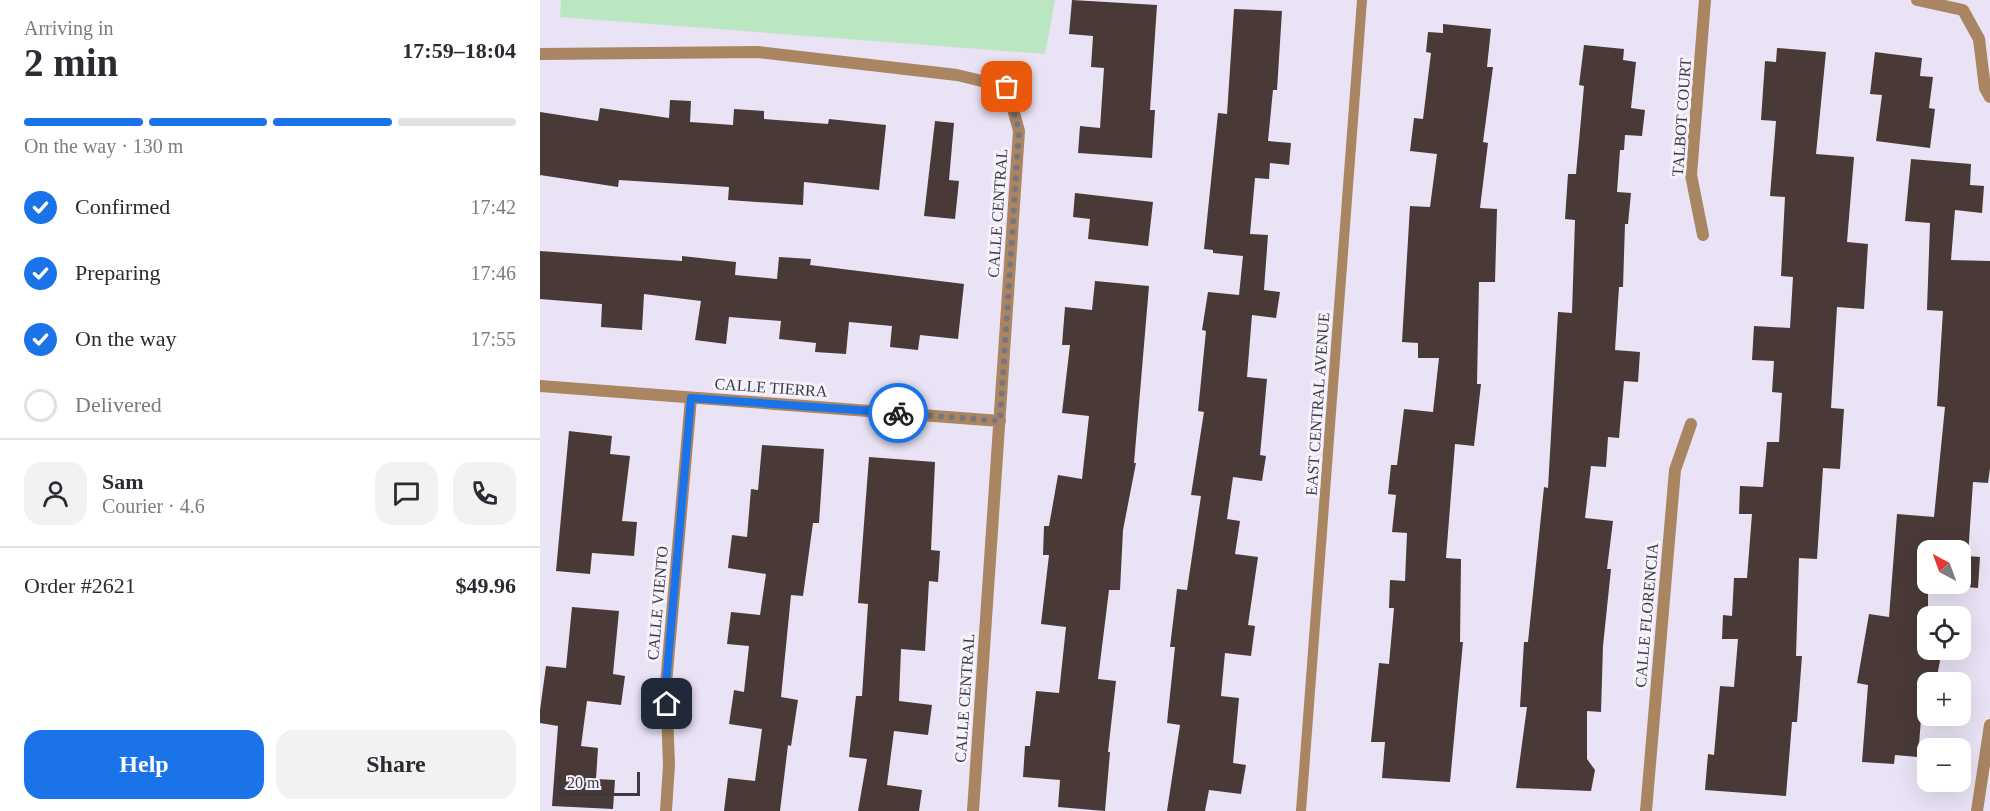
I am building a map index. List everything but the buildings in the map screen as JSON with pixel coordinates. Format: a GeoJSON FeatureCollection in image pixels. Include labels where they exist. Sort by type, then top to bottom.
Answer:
{"type":"FeatureCollection","features":[{"type":"Feature","properties":{"kind":"street","name":"TALBOT COURT"},"geometry":{"type":"LineString","coordinates":[[1703,235],[1691,175],[1706,0]]}},
{"type":"Feature","properties":{"kind":"street"},"geometry":{"type":"LineString","coordinates":[[1917,0],[1963,10],[1979,39],[1985,88],[1990,97]]}},
{"type":"Feature","properties":{"kind":"street","name":"CALLE CENTRAL"},"geometry":{"type":"LineString","coordinates":[[540,54],[758,52],[957,75],[1007,87],[1019,131],[973,811]]}},
{"type":"Feature","properties":{"kind":"street","name":"CALLE TIERRA"},"geometry":{"type":"LineString","coordinates":[[540,386],[1000,421]]}},
{"type":"Feature","properties":{"kind":"street","name":"CALLE VIENTO"},"geometry":{"type":"LineString","coordinates":[[666,811],[669,765],[666,684],[691,398]]}},
{"type":"Feature","properties":{"kind":"street","name":"CALLE FLORENCIA"},"geometry":{"type":"LineString","coordinates":[[1646,811],[1674,470],[1691,424]]}},
{"type":"Feature","properties":{"kind":"street"},"geometry":{"type":"LineString","coordinates":[[1977,811],[1990,725]]}},
{"type":"Feature","properties":{"kind":"lane","name":"EAST CENTRAL AVENUE"},"geometry":{"type":"LineString","coordinates":[[1301,811],[1362,0]]}},
{"type":"Feature","properties":{"kind":"green space"},"geometry":{"type":"Polygon","coordinates":[[[561,0],[1055,0],[1045,54],[560,17],[561,0]]]}},
{"type":"Feature","properties":{"kind":"way so far"},"geometry":{"type":"LineString","coordinates":[[898,413],[1000,421],[1019,131],[1007,87]]}},
{"type":"Feature","properties":{"kind":"route"},"geometry":{"type":"LineString","coordinates":[[667,704],[666,684],[691,398],[898,413]]}}]}
